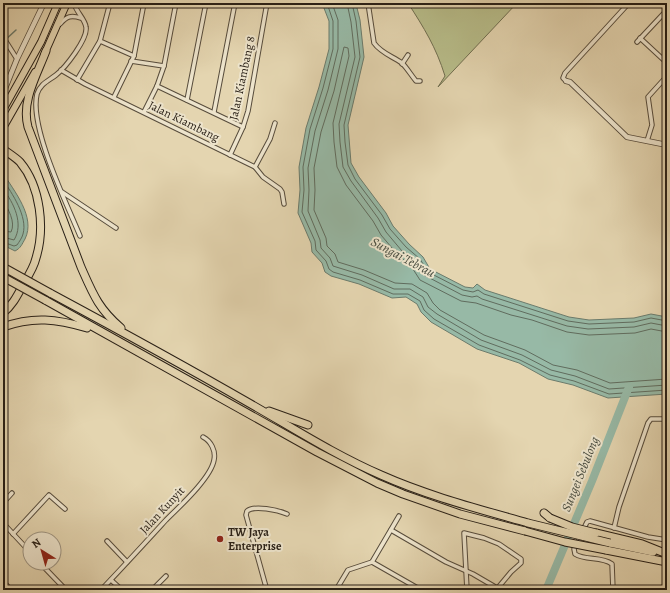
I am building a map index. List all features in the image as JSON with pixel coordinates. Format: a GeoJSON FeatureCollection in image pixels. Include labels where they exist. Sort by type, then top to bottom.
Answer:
{"type":"FeatureCollection","features":[{"type":"Feature","properties":{"kind":"highway"},"geometry":{"type":"LineString","coordinates":[[3,110],[41,42],[58,3]]}},
{"type":"Feature","properties":{"kind":"highway"},"geometry":{"type":"LineString","coordinates":[[3,128],[46,51],[67,3]]}},
{"type":"Feature","properties":{"kind":"highway"},"geometry":{"type":"LineString","coordinates":[[46,51],[31,89],[26,107],[26,119],[30,133],[90,288],[103,310],[129,336]]}},
{"type":"Feature","properties":{"kind":"highway"},"geometry":{"type":"LineString","coordinates":[[3,313],[15,300],[32,270],[39,245],[41,228],[37,197],[30,179],[20,162],[4,150]]}},
{"type":"Feature","properties":{"kind":"highway"},"geometry":{"type":"LineString","coordinates":[[3,267],[249,402],[322,445],[382,476],[466,506],[528,523],[610,543],[667,554]]}},
{"type":"Feature","properties":{"kind":"highway"},"geometry":{"type":"LineString","coordinates":[[3,277],[317,452],[377,483],[403,494],[460,514],[565,542],[667,562]]}},
{"type":"Feature","properties":{"kind":"highway"},"geometry":{"type":"LineString","coordinates":[[3,327],[23,321],[50,319],[97,330]]}},
{"type":"Feature","properties":{"kind":"highway"},"geometry":{"type":"LineString","coordinates":[[249,402],[308,426]]}},
{"type":"Feature","properties":{"kind":"highway"},"geometry":{"type":"LineString","coordinates":[[544,513],[550,518],[572,527],[642,544],[667,554]]}},
{"type":"Feature","properties":{"kind":"street"},"geometry":{"type":"LineString","coordinates":[[3,98],[4,91],[17,59],[44,3]]}},
{"type":"Feature","properties":{"kind":"street"},"geometry":{"type":"LineString","coordinates":[[74,3],[86,27],[84,38],[61,70],[43,83],[36,100],[37,113],[44,146],[61,192],[80,236]]}},
{"type":"Feature","properties":{"kind":"street"},"geometry":{"type":"LineString","coordinates":[[78,80],[100,41],[110,3]]}},
{"type":"Feature","properties":{"kind":"street"},"geometry":{"type":"LineString","coordinates":[[114,97],[134,56],[144,3]]}},
{"type":"Feature","properties":{"kind":"street"},"geometry":{"type":"LineString","coordinates":[[144,112],[157,86],[164,66],[176,3]]}},
{"type":"Feature","properties":{"kind":"street"},"geometry":{"type":"LineString","coordinates":[[187,100],[206,3]]}},
{"type":"Feature","properties":{"kind":"street"},"geometry":{"type":"LineString","coordinates":[[214,112],[235,3]]}},
{"type":"Feature","properties":{"kind":"street","name":"Jalan Kiambang 8"},"geometry":{"type":"LineString","coordinates":[[230,155],[243,127],[248,111],[267,3]]}},
{"type":"Feature","properties":{"kind":"street"},"geometry":{"type":"LineString","coordinates":[[368,3],[374,43],[391,58],[402,64],[416,81],[420,81]]}},
{"type":"Feature","properties":{"kind":"street"},"geometry":{"type":"LineString","coordinates":[[629,3],[565,73],[563,78],[570,82],[627,137],[667,145]]}},
{"type":"Feature","properties":{"kind":"street"},"geometry":{"type":"LineString","coordinates":[[637,42],[667,10]]}},
{"type":"Feature","properties":{"kind":"street"},"geometry":{"type":"LineString","coordinates":[[57,28],[69,16],[81,18]]}},
{"type":"Feature","properties":{"kind":"street"},"geometry":{"type":"LineString","coordinates":[[3,37],[17,59]]}},
{"type":"Feature","properties":{"kind":"street"},"geometry":{"type":"LineString","coordinates":[[640,38],[667,63]]}},
{"type":"Feature","properties":{"kind":"street"},"geometry":{"type":"LineString","coordinates":[[100,41],[134,56]]}},
{"type":"Feature","properties":{"kind":"street"},"geometry":{"type":"LineString","coordinates":[[402,64],[408,55]]}},
{"type":"Feature","properties":{"kind":"street"},"geometry":{"type":"LineString","coordinates":[[131,61],[164,66]]}},
{"type":"Feature","properties":{"kind":"street","name":"Jalan Kiambang"},"geometry":{"type":"LineString","coordinates":[[61,70],[78,80],[255,167],[263,177],[280,189],[284,204]]}},
{"type":"Feature","properties":{"kind":"street"},"geometry":{"type":"LineString","coordinates":[[647,141],[652,125],[648,97],[667,76]]}},
{"type":"Feature","properties":{"kind":"street"},"geometry":{"type":"LineString","coordinates":[[157,86],[243,127]]}},
{"type":"Feature","properties":{"kind":"street"},"geometry":{"type":"LineString","coordinates":[[255,167],[270,139],[275,123]]}},
{"type":"Feature","properties":{"kind":"street"},"geometry":{"type":"LineString","coordinates":[[61,192],[116,228]]}},
{"type":"Feature","properties":{"kind":"street"},"geometry":{"type":"LineString","coordinates":[[614,528],[619,507],[648,423],[651,419],[667,419]]}},
{"type":"Feature","properties":{"kind":"street","name":"Jalan Kunyit"},"geometry":{"type":"LineString","coordinates":[[101,590],[188,497],[210,471],[214,460],[213,448],[210,442],[203,437]]}},
{"type":"Feature","properties":{"kind":"street"},"geometry":{"type":"LineString","coordinates":[[3,503],[12,493]]}},
{"type":"Feature","properties":{"kind":"street"},"geometry":{"type":"LineString","coordinates":[[13,534],[49,495],[65,509]]}},
{"type":"Feature","properties":{"kind":"street"},"geometry":{"type":"LineString","coordinates":[[268,590],[246,515],[247,511],[251,508],[287,514]]}},
{"type":"Feature","properties":{"kind":"street"},"geometry":{"type":"LineString","coordinates":[[336,590],[348,570],[372,562],[400,516]]}},
{"type":"Feature","properties":{"kind":"street"},"geometry":{"type":"LineString","coordinates":[[613,590],[612,564],[607,561],[580,557],[575,554],[574,550],[587,522],[590,521],[648,538],[667,540]]}},
{"type":"Feature","properties":{"kind":"street"},"geometry":{"type":"LineString","coordinates":[[3,523],[22,544]]}},
{"type":"Feature","properties":{"kind":"street"},"geometry":{"type":"LineString","coordinates":[[391,530],[446,562],[466,571],[496,589],[510,572],[521,563],[521,559],[499,544],[464,532],[466,571],[467,590]]}},
{"type":"Feature","properties":{"kind":"street"},"geometry":{"type":"LineString","coordinates":[[107,542],[128,562]]}},
{"type":"Feature","properties":{"kind":"street"},"geometry":{"type":"LineString","coordinates":[[372,562],[421,590]]}},
{"type":"Feature","properties":{"kind":"street"},"geometry":{"type":"LineString","coordinates":[[48,571],[66,590]]}},
{"type":"Feature","properties":{"kind":"street"},"geometry":{"type":"LineString","coordinates":[[152,590],[166,576]]}},
{"type":"Feature","properties":{"kind":"street"},"geometry":{"type":"LineString","coordinates":[[111,580],[122,590]]}},
{"type":"Feature","properties":{"kind":"street"},"geometry":{"type":"LineString","coordinates":[[3,581],[11,590]]}},
{"type":"Feature","properties":{"kind":"shaded area"},"geometry":{"type":"Polygon","coordinates":[[[408,3],[517,3],[438,87],[445,76],[438,56],[408,3]]]}},
{"type":"Feature","properties":{"kind":"water","name":"Sungai Tebrau"},"geometry":{"type":"Polygon","coordinates":[[[322,3],[356,4],[360,20],[364,57],[348,125],[351,163],[359,177],[386,213],[393,226],[423,257],[430,269],[465,287],[473,288],[477,284],[485,290],[569,317],[589,320],[634,318],[651,314],[667,317],[667,394],[608,398],[573,385],[548,379],[519,363],[477,349],[431,322],[421,312],[417,304],[406,297],[392,298],[359,284],[331,276],[325,272],[322,263],[312,252],[311,243],[298,213],[300,190],[299,167],[306,128],[329,49],[329,21],[322,3]]]}},
{"type":"Feature","properties":{"kind":"water"},"geometry":{"type":"Polygon","coordinates":[[[3,173],[18,196],[26,213],[28,222],[28,231],[25,239],[20,247],[15,251],[3,245],[3,173]]]}},
{"type":"Feature","properties":{"kind":"waterway"},"geometry":{"type":"LineString","coordinates":[[3,42],[16,30]]}},
{"type":"Feature","properties":{"kind":"waterway","name":"Sungei Sebulong"},"geometry":{"type":"LineString","coordinates":[[546,590],[592,481],[629,387]]}},
{"type":"Feature","properties":{"kind":"place","name":"TW Jaya Enterprise"},"geometry":{"type":"Point","coordinates":[220,539]}}]}
